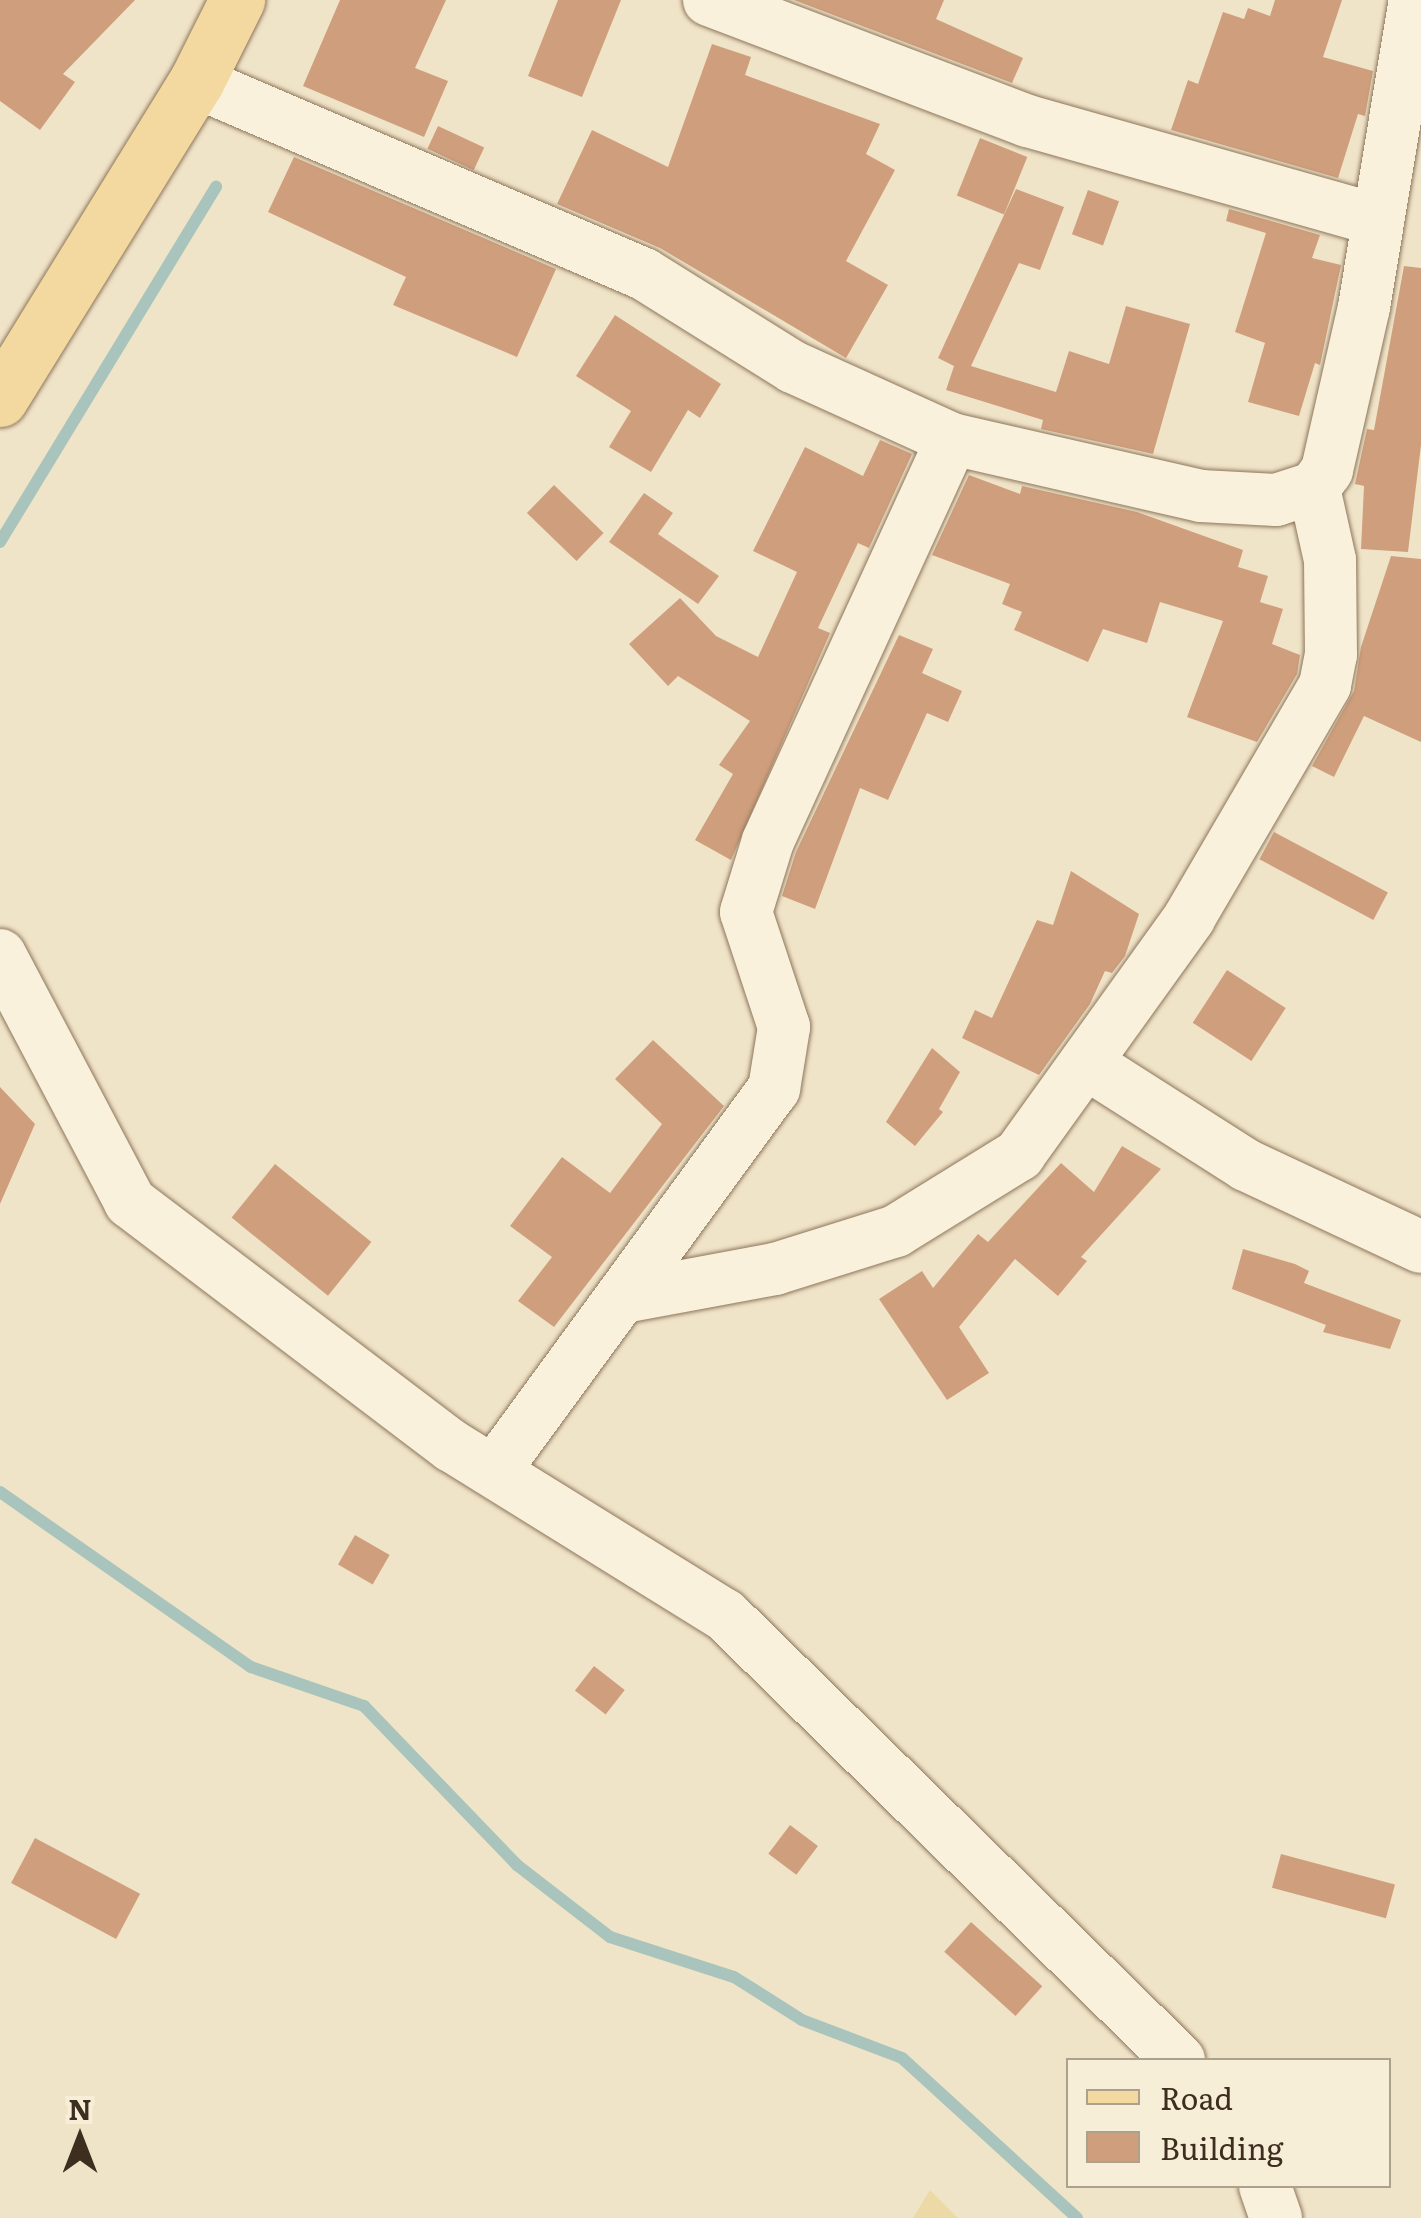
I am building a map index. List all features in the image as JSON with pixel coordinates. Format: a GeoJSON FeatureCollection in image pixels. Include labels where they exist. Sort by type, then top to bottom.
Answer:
{"type":"FeatureCollection","features":[{"type":"Feature","properties":{"kind":"main road"},"geometry":{"type":"LineString","coordinates":[[0,398],[196,82],[238,0]]}},
{"type":"Feature","properties":{"kind":"street"},"geometry":{"type":"LineString","coordinates":[[708,0],[1028,122],[1377,220]]}},
{"type":"Feature","properties":{"kind":"street"},"geometry":{"type":"LineString","coordinates":[[624,1297],[775,1269],[896,1232],[1019,1155],[1189,918],[1325,685],[1330,560],[1314,488],[1331,452],[1415,0]]}},
{"type":"Feature","properties":{"kind":"street"},"geometry":{"type":"LineString","coordinates":[[196,82],[644,274],[793,368],[952,439],[1201,496],[1276,500],[1314,488]]}},
{"type":"Feature","properties":{"kind":"street"},"geometry":{"type":"LineString","coordinates":[[494,1471],[774,1090],[784,1027],[746,912],[768,842],[952,439]]}},
{"type":"Feature","properties":{"kind":"street"},"geometry":{"type":"LineString","coordinates":[[0,955],[130,1202],[494,1471],[726,1614],[1177,2058]]}},
{"type":"Feature","properties":{"kind":"street"},"geometry":{"type":"LineString","coordinates":[[1086,1062],[1246,1165],[1421,1247]]}},
{"type":"Feature","properties":{"kind":"street"},"geometry":{"type":"LineString","coordinates":[[1265,2188],[1276,2218]]}},
{"type":"Feature","properties":{"kind":"sand"},"geometry":{"type":"Polygon","coordinates":[[[930,2190],[958,2218],[913,2218],[930,2190]]]}},
{"type":"Feature","properties":{"kind":"building"},"geometry":{"type":"Polygon","coordinates":[[[0,0],[135,0],[63,74],[75,82],[40,130],[0,101],[0,0]]]}},
{"type":"Feature","properties":{"kind":"building"},"geometry":{"type":"Polygon","coordinates":[[[340,0],[446,0],[415,68],[448,81],[424,137],[303,86],[340,0]]]}},
{"type":"Feature","properties":{"kind":"building"},"geometry":{"type":"Polygon","coordinates":[[[558,0],[621,0],[582,97],[528,76],[558,0]]]}},
{"type":"Feature","properties":{"kind":"building"},"geometry":{"type":"Polygon","coordinates":[[[794,0],[944,0],[936,19],[1023,58],[1012,83],[794,0]]]}},
{"type":"Feature","properties":{"kind":"building"},"geometry":{"type":"Polygon","coordinates":[[[1275,0],[1342,0],[1323,57],[1373,71],[1365,116],[1358,114],[1338,178],[1171,130],[1188,80],[1198,84],[1223,12],[1244,19],[1248,8],[1270,16],[1275,0]]]}},
{"type":"Feature","properties":{"kind":"building"},"geometry":{"type":"Polygon","coordinates":[[[712,44],[751,57],[745,75],[880,124],[866,154],[895,170],[846,261],[888,285],[846,358],[660,248],[557,204],[592,130],[668,167],[712,44]]]}},
{"type":"Feature","properties":{"kind":"building"},"geometry":{"type":"Polygon","coordinates":[[[438,126],[484,148],[474,170],[427,149],[438,126]]]}},
{"type":"Feature","properties":{"kind":"building"},"geometry":{"type":"Polygon","coordinates":[[[980,138],[1027,157],[1004,215],[957,195],[980,138]]]}},
{"type":"Feature","properties":{"kind":"building"},"geometry":{"type":"Polygon","coordinates":[[[294,157],[556,269],[517,357],[393,305],[406,277],[268,212],[294,157]]]}},
{"type":"Feature","properties":{"kind":"building"},"geometry":{"type":"Polygon","coordinates":[[[1016,189],[1064,207],[1040,270],[1019,263],[971,366],[1056,392],[1069,351],[1109,364],[1126,306],[1190,324],[1153,454],[1041,429],[1043,420],[946,390],[954,366],[938,358],[1016,189]]]}},
{"type":"Feature","properties":{"kind":"building"},"geometry":{"type":"Polygon","coordinates":[[[1088,190],[1119,201],[1103,245],[1072,234],[1088,190]]]}},
{"type":"Feature","properties":{"kind":"building"},"geometry":{"type":"Polygon","coordinates":[[[1229,209],[1320,235],[1312,258],[1341,265],[1320,365],[1315,363],[1299,416],[1248,402],[1265,343],[1235,332],[1266,233],[1226,221],[1229,209]]]}},
{"type":"Feature","properties":{"kind":"building"},"geometry":{"type":"Polygon","coordinates":[[[1404,266],[1421,268],[1421,445],[1408,552],[1361,549],[1364,486],[1355,484],[1367,429],[1374,430],[1404,266]]]}},
{"type":"Feature","properties":{"kind":"building"},"geometry":{"type":"Polygon","coordinates":[[[615,315],[721,384],[700,418],[688,410],[651,472],[609,447],[631,411],[576,376],[615,315]]]}},
{"type":"Feature","properties":{"kind":"building"},"geometry":{"type":"Polygon","coordinates":[[[880,440],[912,454],[869,548],[858,543],[818,628],[830,633],[731,860],[695,840],[733,774],[719,765],[750,721],[678,676],[668,686],[629,644],[680,598],[716,636],[758,657],[797,572],[753,551],[805,447],[863,476],[880,440]]]}},
{"type":"Feature","properties":{"kind":"building"},"geometry":{"type":"Polygon","coordinates":[[[969,475],[1020,494],[1022,486],[1137,512],[1243,550],[1238,567],[1268,576],[1260,602],[1283,609],[1272,644],[1300,655],[1297,674],[1257,742],[1187,717],[1223,621],[1160,602],[1147,643],[1103,629],[1088,662],[1014,630],[1022,612],[1002,604],[1010,584],[932,555],[969,475]]]}},
{"type":"Feature","properties":{"kind":"building"},"geometry":{"type":"Polygon","coordinates":[[[554,485],[604,533],[577,561],[527,513],[554,485]]]}},
{"type":"Feature","properties":{"kind":"building"},"geometry":{"type":"Polygon","coordinates":[[[644,493],[673,513],[658,534],[719,576],[698,604],[609,542],[644,493]]]}},
{"type":"Feature","properties":{"kind":"building"},"geometry":{"type":"Polygon","coordinates":[[[1391,556],[1421,559],[1421,742],[1364,716],[1334,777],[1312,766],[1354,691],[1361,647],[1391,556]]]}},
{"type":"Feature","properties":{"kind":"building"},"geometry":{"type":"Polygon","coordinates":[[[899,635],[933,649],[922,673],[962,691],[948,722],[927,713],[888,800],[860,788],[815,909],[782,896],[796,852],[899,635]]]}},
{"type":"Feature","properties":{"kind":"building"},"geometry":{"type":"Polygon","coordinates":[[[1274,832],[1388,893],[1373,920],[1259,859],[1274,832]]]}},
{"type":"Feature","properties":{"kind":"building"},"geometry":{"type":"Polygon","coordinates":[[[1071,871],[1139,914],[1125,956],[1112,973],[1105,971],[1090,1004],[1039,1075],[962,1038],[975,1010],[992,1018],[1037,920],[1053,925],[1071,871]]]}},
{"type":"Feature","properties":{"kind":"building"},"geometry":{"type":"Polygon","coordinates":[[[1227,970],[1286,1008],[1251,1061],[1193,1023],[1227,970]]]}},
{"type":"Feature","properties":{"kind":"building"},"geometry":{"type":"Polygon","coordinates":[[[653,1040],[724,1106],[554,1327],[518,1301],[552,1257],[510,1226],[562,1157],[610,1193],[662,1124],[615,1079],[653,1040]]]}},
{"type":"Feature","properties":{"kind":"building"},"geometry":{"type":"Polygon","coordinates":[[[932,1048],[960,1072],[939,1109],[943,1112],[915,1146],[886,1122],[932,1048]]]}},
{"type":"Feature","properties":{"kind":"building"},"geometry":{"type":"Polygon","coordinates":[[[0,1087],[35,1124],[0,1204],[0,1087]]]}},
{"type":"Feature","properties":{"kind":"building"},"geometry":{"type":"Polygon","coordinates":[[[1122,1146],[1161,1169],[1081,1257],[1087,1261],[1058,1296],[1015,1259],[959,1327],[989,1373],[947,1400],[879,1299],[922,1271],[933,1288],[978,1234],[988,1242],[1061,1163],[1094,1192],[1122,1146]]]}},
{"type":"Feature","properties":{"kind":"building"},"geometry":{"type":"Polygon","coordinates":[[[275,1164],[371,1242],[328,1296],[232,1218],[275,1164]]]}},
{"type":"Feature","properties":{"kind":"building"},"geometry":{"type":"Polygon","coordinates":[[[1243,1249],[1295,1264],[1309,1271],[1304,1283],[1401,1320],[1390,1349],[1323,1332],[1326,1325],[1232,1289],[1243,1249]]]}},
{"type":"Feature","properties":{"kind":"building"},"geometry":{"type":"Polygon","coordinates":[[[355,1535],[390,1555],[373,1584],[338,1564],[355,1535]]]}},
{"type":"Feature","properties":{"kind":"building"},"geometry":{"type":"Polygon","coordinates":[[[594,1666],[625,1690],[606,1714],[575,1690],[594,1666]]]}},
{"type":"Feature","properties":{"kind":"building"},"geometry":{"type":"Polygon","coordinates":[[[790,1825],[818,1846],[796,1875],[768,1854],[790,1825]]]}},
{"type":"Feature","properties":{"kind":"building"},"geometry":{"type":"Polygon","coordinates":[[[35,1838],[140,1894],[116,1939],[11,1883],[35,1838]]]}},
{"type":"Feature","properties":{"kind":"building"},"geometry":{"type":"Polygon","coordinates":[[[1281,1854],[1395,1885],[1386,1918],[1272,1888],[1281,1854]]]}},
{"type":"Feature","properties":{"kind":"building"},"geometry":{"type":"Polygon","coordinates":[[[971,1922],[1042,1986],[1016,2016],[944,1952],[971,1922]]]}},
{"type":"Feature","properties":{"kind":"waterway"},"geometry":{"type":"LineString","coordinates":[[0,542],[216,187]]}},
{"type":"Feature","properties":{"kind":"waterway"},"geometry":{"type":"LineString","coordinates":[[0,1492],[251,1667],[364,1706],[517,1865],[610,1937],[734,1977],[802,2020],[902,2058],[1077,2218]]}}]}
